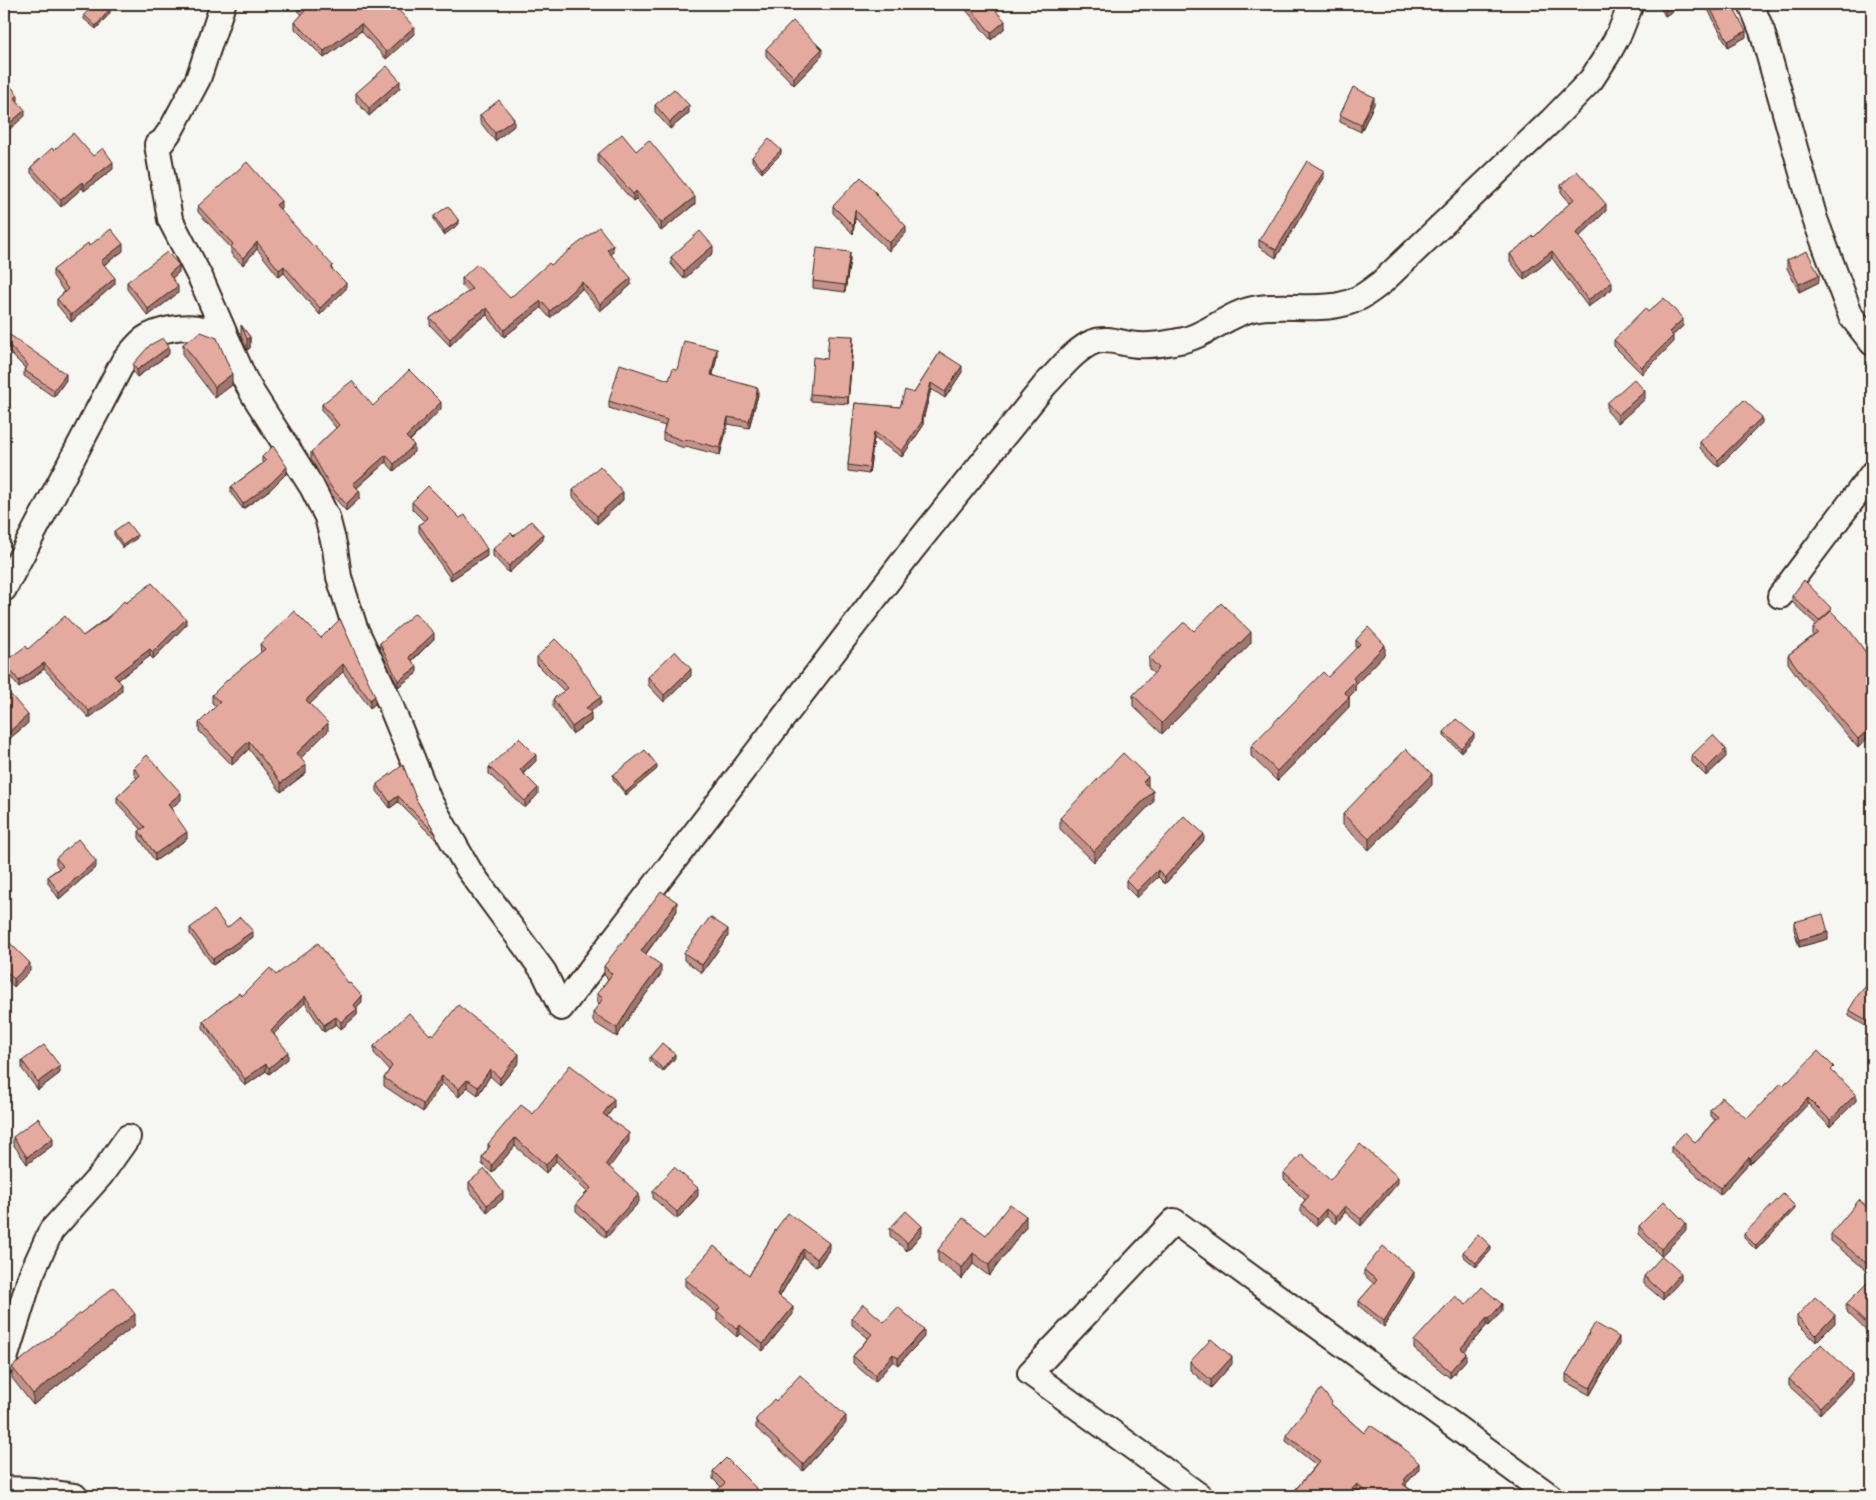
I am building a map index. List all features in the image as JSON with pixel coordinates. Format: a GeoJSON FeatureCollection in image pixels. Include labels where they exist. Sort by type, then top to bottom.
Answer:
{"type":"FeatureCollection","features":[{"type":"Feature","properties":{"kind":"street"},"geometry":{"type":"LineString","coordinates":[[223,4],[198,79],[172,128],[163,141],[157,145],[170,219],[201,279],[253,394],[312,487],[327,517],[335,548],[339,577],[355,628],[384,689],[429,800],[470,870],[544,972],[561,1008],[912,552],[1045,385],[1067,362],[1092,343],[1102,340],[1137,345],[1184,340],[1197,336],[1236,314],[1254,308],[1333,306],[1358,299],[1381,283],[1551,121],[1591,80],[1620,32],[1630,4]]}},
{"type":"Feature","properties":{"kind":"street"},"geometry":{"type":"LineString","coordinates":[[1751,4],[1762,31],[1816,219],[1852,316],[1872,343]]}},
{"type":"Feature","properties":{"kind":"street"},"geometry":{"type":"LineString","coordinates":[[4,589],[123,362],[136,346],[155,334],[180,328],[198,328],[227,339]]}},
{"type":"Feature","properties":{"kind":"street"},"geometry":{"type":"LineString","coordinates":[[1780,596],[1872,474]]}},
{"type":"Feature","properties":{"kind":"street"},"geometry":{"type":"LineString","coordinates":[[4,1362],[31,1275],[51,1231],[101,1175],[128,1137]]}},
{"type":"Feature","properties":{"kind":"street"},"geometry":{"type":"LineString","coordinates":[[1200,1496],[1030,1373],[1174,1221],[1550,1496]]}},
{"type":"Feature","properties":{"kind":"street"},"geometry":{"type":"LineString","coordinates":[[4,1488],[75,1496]]}},
{"type":"Feature","properties":{"kind":"building"},"geometry":{"type":"Polygon","coordinates":[[[94,4],[104,4],[110,9],[96,26],[84,15],[94,4]]]}},
{"type":"Feature","properties":{"kind":"building"},"geometry":{"type":"Polygon","coordinates":[[[298,4],[382,4],[386,8],[393,4],[414,27],[386,52],[361,24],[324,51],[295,22],[305,11],[298,4]]]}},
{"type":"Feature","properties":{"kind":"building"},"geometry":{"type":"Polygon","coordinates":[[[967,4],[990,4],[1005,21],[991,33],[967,4]]]}},
{"type":"Feature","properties":{"kind":"building"},"geometry":{"type":"Polygon","coordinates":[[[1662,4],[1672,4],[1665,8],[1662,4]]]}},
{"type":"Feature","properties":{"kind":"building"},"geometry":{"type":"Polygon","coordinates":[[[1708,4],[1731,4],[1746,31],[1728,41],[1708,4]]]}},
{"type":"Feature","properties":{"kind":"building"},"geometry":{"type":"Polygon","coordinates":[[[793,21],[822,49],[794,77],[766,49],[793,21]]]}},
{"type":"Feature","properties":{"kind":"building"},"geometry":{"type":"Polygon","coordinates":[[[387,66],[400,81],[369,108],[356,93],[387,66]]]}},
{"type":"Feature","properties":{"kind":"building"},"geometry":{"type":"Polygon","coordinates":[[[4,78],[18,95],[15,98],[25,110],[4,128],[4,78]]]}},
{"type":"Feature","properties":{"kind":"building"},"geometry":{"type":"Polygon","coordinates":[[[1353,87],[1374,97],[1361,125],[1340,115],[1353,87]]]}},
{"type":"Feature","properties":{"kind":"building"},"geometry":{"type":"Polygon","coordinates":[[[674,89],[689,105],[670,122],[655,105],[674,89]]]}},
{"type":"Feature","properties":{"kind":"building"},"geometry":{"type":"Polygon","coordinates":[[[499,100],[514,119],[495,133],[480,115],[499,100]]]}},
{"type":"Feature","properties":{"kind":"building"},"geometry":{"type":"Polygon","coordinates":[[[73,133],[93,156],[103,148],[113,162],[84,185],[82,182],[61,200],[31,167],[52,148],[54,150],[73,133]]]}},
{"type":"Feature","properties":{"kind":"building"},"geometry":{"type":"Polygon","coordinates":[[[622,134],[636,151],[649,140],[695,197],[661,223],[636,191],[633,194],[598,154],[622,134]]]}},
{"type":"Feature","properties":{"kind":"building"},"geometry":{"type":"Polygon","coordinates":[[[769,139],[781,150],[762,169],[752,157],[769,139]]]}},
{"type":"Feature","properties":{"kind":"building"},"geometry":{"type":"Polygon","coordinates":[[[1307,161],[1324,171],[1276,250],[1259,240],[1307,161]]]}},
{"type":"Feature","properties":{"kind":"building"},"geometry":{"type":"Polygon","coordinates":[[[247,162],[281,201],[276,205],[333,266],[331,268],[346,283],[320,308],[284,266],[279,270],[257,242],[243,258],[231,247],[233,244],[198,206],[247,162]]]}},
{"type":"Feature","properties":{"kind":"building"},"geometry":{"type":"Polygon","coordinates":[[[1577,171],[1606,204],[1576,233],[1612,282],[1588,300],[1552,251],[1524,273],[1510,254],[1534,237],[1574,199],[1561,185],[1577,171]]]}},
{"type":"Feature","properties":{"kind":"building"},"geometry":{"type":"Polygon","coordinates":[[[861,177],[906,226],[889,243],[855,210],[853,226],[833,206],[861,177]]]}},
{"type":"Feature","properties":{"kind":"building"},"geometry":{"type":"Polygon","coordinates":[[[4,196],[9,200],[4,206],[4,196]]]}},
{"type":"Feature","properties":{"kind":"building"},"geometry":{"type":"Polygon","coordinates":[[[448,206],[459,221],[444,231],[434,216],[448,206]]]}},
{"type":"Feature","properties":{"kind":"building"},"geometry":{"type":"Polygon","coordinates":[[[599,227],[613,245],[607,250],[631,278],[600,304],[582,282],[550,311],[541,301],[504,330],[487,308],[467,321],[450,339],[430,318],[472,289],[462,278],[477,264],[510,298],[549,263],[551,265],[599,227]]]}},
{"type":"Feature","properties":{"kind":"building"},"geometry":{"type":"Polygon","coordinates":[[[111,229],[123,244],[101,261],[115,278],[71,315],[57,299],[68,289],[53,270],[88,243],[89,246],[111,229]]]}},
{"type":"Feature","properties":{"kind":"building"},"geometry":{"type":"Polygon","coordinates":[[[700,231],[713,246],[684,271],[671,257],[700,231]]]}},
{"type":"Feature","properties":{"kind":"building"},"geometry":{"type":"Polygon","coordinates":[[[817,248],[850,252],[845,285],[813,281],[817,248]]]}},
{"type":"Feature","properties":{"kind":"building"},"geometry":{"type":"Polygon","coordinates":[[[1807,251],[1819,275],[1799,284],[1787,260],[1807,251]]]}},
{"type":"Feature","properties":{"kind":"building"},"geometry":{"type":"Polygon","coordinates":[[[167,252],[179,265],[169,274],[178,286],[148,309],[127,282],[167,252]]]}},
{"type":"Feature","properties":{"kind":"building"},"geometry":{"type":"Polygon","coordinates":[[[1664,298],[1683,319],[1669,332],[1673,336],[1642,367],[1614,340],[1645,308],[1648,312],[1664,298]]]}},
{"type":"Feature","properties":{"kind":"building"},"geometry":{"type":"Polygon","coordinates":[[[241,325],[250,337],[247,339],[241,325]]]}},
{"type":"Feature","properties":{"kind":"building"},"geometry":{"type":"Polygon","coordinates":[[[201,332],[217,338],[232,374],[215,387],[183,344],[201,332]]]}},
{"type":"Feature","properties":{"kind":"building"},"geometry":{"type":"Polygon","coordinates":[[[10,335],[66,374],[54,390],[24,370],[28,365],[5,341],[10,335]]]}},
{"type":"Feature","properties":{"kind":"building"},"geometry":{"type":"Polygon","coordinates":[[[829,335],[853,336],[848,397],[810,394],[813,357],[827,359],[829,335]]]}},
{"type":"Feature","properties":{"kind":"building"},"geometry":{"type":"Polygon","coordinates":[[[163,338],[169,347],[137,370],[133,365],[134,363],[150,345],[163,338]]]}},
{"type":"Feature","properties":{"kind":"building"},"geometry":{"type":"Polygon","coordinates":[[[684,341],[717,349],[711,375],[758,388],[749,421],[728,417],[720,448],[685,439],[684,441],[663,433],[667,420],[609,401],[620,364],[669,380],[673,368],[677,370],[684,341]]]}},
{"type":"Feature","properties":{"kind":"building"},"geometry":{"type":"Polygon","coordinates":[[[940,352],[962,366],[945,392],[931,383],[921,419],[923,420],[902,451],[874,432],[869,468],[848,465],[855,403],[900,407],[905,390],[914,393],[940,352]]]}},
{"type":"Feature","properties":{"kind":"building"},"geometry":{"type":"Polygon","coordinates":[[[409,370],[441,402],[406,437],[414,445],[394,464],[386,455],[353,484],[360,491],[346,504],[331,487],[311,452],[339,425],[322,404],[352,381],[373,406],[409,370]]]}},
{"type":"Feature","properties":{"kind":"building"},"geometry":{"type":"Polygon","coordinates":[[[1634,379],[1645,391],[1618,415],[1607,403],[1634,379]]]}},
{"type":"Feature","properties":{"kind":"building"},"geometry":{"type":"Polygon","coordinates":[[[1744,400],[1762,417],[1718,460],[1700,442],[1744,400]]]}},
{"type":"Feature","properties":{"kind":"building"},"geometry":{"type":"Polygon","coordinates":[[[273,446],[287,467],[271,483],[243,504],[231,487],[266,461],[262,457],[273,446]]]}},
{"type":"Feature","properties":{"kind":"building"},"geometry":{"type":"Polygon","coordinates":[[[600,466],[623,492],[597,516],[573,490],[600,466]]]}},
{"type":"Feature","properties":{"kind":"building"},"geometry":{"type":"Polygon","coordinates":[[[428,486],[460,518],[465,515],[487,549],[451,573],[419,525],[428,518],[412,502],[428,486]]]}},
{"type":"Feature","properties":{"kind":"building"},"geometry":{"type":"Polygon","coordinates":[[[531,521],[543,534],[509,566],[493,549],[511,533],[514,536],[531,521]]]}},
{"type":"Feature","properties":{"kind":"building"},"geometry":{"type":"Polygon","coordinates":[[[127,522],[137,535],[123,545],[114,531],[127,522]]]}},
{"type":"Feature","properties":{"kind":"building"},"geometry":{"type":"Polygon","coordinates":[[[1804,580],[1832,609],[1819,621],[1792,596],[1804,580]]]}},
{"type":"Feature","properties":{"kind":"building"},"geometry":{"type":"Polygon","coordinates":[[[152,583],[186,619],[153,652],[150,649],[114,676],[122,684],[89,711],[44,663],[19,681],[4,662],[26,646],[28,649],[65,616],[83,636],[107,619],[124,601],[126,603],[152,583]]]}},
{"type":"Feature","properties":{"kind":"building"},"geometry":{"type":"Polygon","coordinates":[[[1221,603],[1251,632],[1162,723],[1133,695],[1159,668],[1149,658],[1184,622],[1194,631],[1221,603]]]}},
{"type":"Feature","properties":{"kind":"building"},"geometry":{"type":"Polygon","coordinates":[[[294,611],[321,638],[340,619],[375,696],[370,700],[343,664],[306,700],[328,723],[297,753],[306,765],[281,783],[249,741],[232,757],[199,723],[220,702],[212,695],[265,649],[260,644],[294,611]]]}},
{"type":"Feature","properties":{"kind":"building"},"geometry":{"type":"Polygon","coordinates":[[[1831,611],[1848,628],[1872,658],[1872,726],[1858,739],[1803,676],[1788,655],[1818,633],[1813,628],[1831,611]]]}},
{"type":"Feature","properties":{"kind":"building"},"geometry":{"type":"Polygon","coordinates":[[[415,613],[434,633],[409,657],[417,667],[398,681],[380,643],[415,613]]]}},
{"type":"Feature","properties":{"kind":"building"},"geometry":{"type":"Polygon","coordinates":[[[1368,627],[1385,645],[1353,678],[1355,681],[1344,692],[1349,697],[1277,771],[1251,746],[1323,672],[1328,677],[1360,644],[1356,640],[1368,627]]]}},
{"type":"Feature","properties":{"kind":"building"},"geometry":{"type":"Polygon","coordinates":[[[555,639],[575,659],[601,697],[586,708],[591,713],[572,727],[553,699],[568,688],[537,657],[555,639]]]}},
{"type":"Feature","properties":{"kind":"building"},"geometry":{"type":"Polygon","coordinates":[[[675,651],[691,669],[664,695],[648,677],[675,651]]]}},
{"type":"Feature","properties":{"kind":"building"},"geometry":{"type":"Polygon","coordinates":[[[11,695],[28,715],[8,733],[4,728],[4,701],[11,695]]]}},
{"type":"Feature","properties":{"kind":"building"},"geometry":{"type":"Polygon","coordinates":[[[1456,719],[1474,734],[1461,748],[1444,732],[1456,719]]]}},
{"type":"Feature","properties":{"kind":"building"},"geometry":{"type":"Polygon","coordinates":[[[1713,735],[1726,749],[1706,769],[1692,755],[1713,735]]]}},
{"type":"Feature","properties":{"kind":"building"},"geometry":{"type":"Polygon","coordinates":[[[519,738],[536,755],[520,770],[538,788],[525,801],[489,767],[519,738]]]}},
{"type":"Feature","properties":{"kind":"building"},"geometry":{"type":"Polygon","coordinates":[[[1406,749],[1432,774],[1369,839],[1343,814],[1406,749]]]}},
{"type":"Feature","properties":{"kind":"building"},"geometry":{"type":"Polygon","coordinates":[[[645,750],[657,765],[626,792],[613,775],[645,750]]]}},
{"type":"Feature","properties":{"kind":"building"},"geometry":{"type":"Polygon","coordinates":[[[1123,753],[1148,777],[1143,782],[1153,791],[1094,851],[1060,818],[1123,753]]]}},
{"type":"Feature","properties":{"kind":"building"},"geometry":{"type":"Polygon","coordinates":[[[147,755],[181,793],[168,804],[187,832],[155,854],[139,831],[145,827],[117,797],[140,775],[134,768],[147,755]]]}},
{"type":"Feature","properties":{"kind":"building"},"geometry":{"type":"Polygon","coordinates":[[[403,765],[417,801],[436,834],[398,796],[390,802],[377,784],[403,765]]]}},
{"type":"Feature","properties":{"kind":"building"},"geometry":{"type":"Polygon","coordinates":[[[1184,816],[1204,834],[1165,877],[1158,870],[1137,891],[1126,880],[1184,816]]]}},
{"type":"Feature","properties":{"kind":"building"},"geometry":{"type":"Polygon","coordinates":[[[78,839],[96,861],[59,893],[48,876],[63,866],[56,858],[78,839]]]}},
{"type":"Feature","properties":{"kind":"building"},"geometry":{"type":"Polygon","coordinates":[[[661,891],[677,902],[641,951],[661,965],[631,1005],[617,1028],[593,1013],[603,998],[597,994],[612,974],[604,966],[661,891]]]}},
{"type":"Feature","properties":{"kind":"building"},"geometry":{"type":"Polygon","coordinates":[[[214,910],[227,928],[240,917],[253,931],[213,959],[190,928],[214,910]]]}},
{"type":"Feature","properties":{"kind":"building"},"geometry":{"type":"Polygon","coordinates":[[[1823,914],[1828,932],[1799,940],[1794,922],[1823,914]]]}},
{"type":"Feature","properties":{"kind":"building"},"geometry":{"type":"Polygon","coordinates":[[[710,917],[728,929],[702,965],[684,953],[710,917]]]}},
{"type":"Feature","properties":{"kind":"building"},"geometry":{"type":"Polygon","coordinates":[[[4,937],[30,963],[14,979],[4,969],[4,937]]]}},
{"type":"Feature","properties":{"kind":"building"},"geometry":{"type":"Polygon","coordinates":[[[318,943],[349,984],[362,996],[354,1005],[357,1009],[341,1022],[336,1017],[324,1025],[305,996],[271,1031],[288,1052],[269,1068],[266,1064],[245,1079],[203,1021],[239,993],[242,996],[270,968],[276,975],[318,943]]]}},
{"type":"Feature","properties":{"kind":"building"},"geometry":{"type":"Polygon","coordinates":[[[1872,979],[1872,1023],[1849,1010],[1858,995],[1872,979]]]}},
{"type":"Feature","properties":{"kind":"building"},"geometry":{"type":"Polygon","coordinates":[[[458,1005],[519,1054],[500,1078],[490,1069],[478,1087],[467,1080],[459,1089],[442,1076],[423,1104],[384,1078],[392,1066],[374,1046],[409,1013],[430,1035],[431,1033],[434,1035],[458,1005]]]}},
{"type":"Feature","properties":{"kind":"building"},"geometry":{"type":"Polygon","coordinates":[[[1872,1031],[1872,1045],[1865,1038],[1872,1031]]]}},
{"type":"Feature","properties":{"kind":"building"},"geometry":{"type":"Polygon","coordinates":[[[662,1043],[675,1054],[663,1069],[650,1057],[662,1043]]]}},
{"type":"Feature","properties":{"kind":"building"},"geometry":{"type":"Polygon","coordinates":[[[44,1045],[60,1066],[38,1082],[22,1061],[44,1045]]]}},
{"type":"Feature","properties":{"kind":"building"},"geometry":{"type":"Polygon","coordinates":[[[1818,1051],[1834,1067],[1831,1070],[1856,1094],[1830,1120],[1808,1098],[1720,1188],[1671,1147],[1685,1132],[1695,1143],[1718,1117],[1710,1110],[1722,1097],[1747,1119],[1781,1083],[1783,1086],[1788,1082],[1818,1051]]]}},
{"type":"Feature","properties":{"kind":"building"},"geometry":{"type":"Polygon","coordinates":[[[570,1065],[614,1099],[603,1114],[629,1133],[606,1164],[639,1194],[606,1231],[576,1204],[591,1188],[556,1153],[546,1165],[515,1138],[492,1165],[482,1157],[490,1146],[488,1144],[521,1105],[533,1114],[570,1065]]]}},
{"type":"Feature","properties":{"kind":"building"},"geometry":{"type":"Polygon","coordinates":[[[38,1118],[53,1138],[27,1157],[13,1137],[38,1118]]]}},
{"type":"Feature","properties":{"kind":"building"},"geometry":{"type":"Polygon","coordinates":[[[1360,1144],[1398,1177],[1361,1219],[1345,1206],[1336,1217],[1326,1209],[1317,1219],[1301,1205],[1309,1196],[1284,1173],[1302,1154],[1330,1180],[1360,1144]]]}},
{"type":"Feature","properties":{"kind":"building"},"geometry":{"type":"Polygon","coordinates":[[[674,1167],[698,1188],[677,1212],[653,1191],[674,1167]]]}},
{"type":"Feature","properties":{"kind":"building"},"geometry":{"type":"Polygon","coordinates":[[[485,1169],[503,1192],[487,1205],[469,1182],[485,1169]]]}},
{"type":"Feature","properties":{"kind":"building"},"geometry":{"type":"Polygon","coordinates":[[[1783,1194],[1795,1206],[1756,1246],[1744,1234],[1783,1194]]]}},
{"type":"Feature","properties":{"kind":"building"},"geometry":{"type":"Polygon","coordinates":[[[1859,1200],[1872,1212],[1872,1268],[1831,1234],[1859,1200]]]}},
{"type":"Feature","properties":{"kind":"building"},"geometry":{"type":"Polygon","coordinates":[[[1664,1201],[1686,1223],[1661,1249],[1639,1226],[1664,1201]]]}},
{"type":"Feature","properties":{"kind":"building"},"geometry":{"type":"Polygon","coordinates":[[[1010,1204],[1026,1216],[989,1265],[973,1253],[962,1268],[938,1250],[963,1218],[986,1235],[1010,1204]]]}},
{"type":"Feature","properties":{"kind":"building"},"geometry":{"type":"Polygon","coordinates":[[[906,1211],[922,1226],[907,1243],[890,1228],[906,1211]]]}},
{"type":"Feature","properties":{"kind":"building"},"geometry":{"type":"Polygon","coordinates":[[[788,1213],[829,1243],[817,1259],[803,1249],[777,1294],[793,1307],[763,1344],[740,1325],[737,1329],[717,1311],[720,1308],[685,1279],[714,1246],[749,1276],[776,1229],[788,1213]]]}},
{"type":"Feature","properties":{"kind":"building"},"geometry":{"type":"Polygon","coordinates":[[[1478,1234],[1491,1246],[1476,1263],[1463,1252],[1478,1234]]]}},
{"type":"Feature","properties":{"kind":"building"},"geometry":{"type":"Polygon","coordinates":[[[1383,1246],[1414,1272],[1384,1321],[1359,1301],[1377,1280],[1364,1270],[1383,1246]]]}},
{"type":"Feature","properties":{"kind":"building"},"geometry":{"type":"Polygon","coordinates":[[[1662,1256],[1681,1273],[1663,1293],[1644,1276],[1662,1256]]]}},
{"type":"Feature","properties":{"kind":"building"},"geometry":{"type":"Polygon","coordinates":[[[1872,1278],[1872,1329],[1846,1304],[1872,1278]]]}},
{"type":"Feature","properties":{"kind":"building"},"geometry":{"type":"Polygon","coordinates":[[[114,1287],[135,1314],[33,1394],[12,1367],[114,1287]]]}},
{"type":"Feature","properties":{"kind":"building"},"geometry":{"type":"Polygon","coordinates":[[[1482,1287],[1502,1304],[1461,1348],[1466,1353],[1450,1371],[1414,1341],[1455,1296],[1466,1305],[1482,1287]]]}},
{"type":"Feature","properties":{"kind":"building"},"geometry":{"type":"Polygon","coordinates":[[[1815,1297],[1835,1315],[1816,1335],[1797,1316],[1815,1297]]]}},
{"type":"Feature","properties":{"kind":"building"},"geometry":{"type":"Polygon","coordinates":[[[863,1304],[884,1322],[898,1307],[924,1330],[898,1358],[893,1354],[875,1375],[853,1356],[872,1334],[852,1318],[863,1304]]]}},
{"type":"Feature","properties":{"kind":"building"},"geometry":{"type":"Polygon","coordinates":[[[1595,1323],[1619,1337],[1590,1388],[1566,1374],[1595,1323]]]}},
{"type":"Feature","properties":{"kind":"building"},"geometry":{"type":"Polygon","coordinates":[[[1211,1339],[1232,1357],[1211,1380],[1190,1362],[1211,1339]]]}},
{"type":"Feature","properties":{"kind":"building"},"geometry":{"type":"Polygon","coordinates":[[[1821,1344],[1852,1374],[1820,1407],[1789,1379],[1821,1344]]]}},
{"type":"Feature","properties":{"kind":"building"},"geometry":{"type":"Polygon","coordinates":[[[800,1375],[846,1416],[803,1464],[756,1421],[774,1399],[776,1401],[800,1375]]]}},
{"type":"Feature","properties":{"kind":"building"},"geometry":{"type":"Polygon","coordinates":[[[1321,1389],[1332,1402],[1331,1404],[1364,1433],[1370,1425],[1401,1446],[1419,1463],[1404,1480],[1406,1481],[1403,1484],[1418,1496],[1370,1496],[1357,1484],[1345,1496],[1290,1496],[1320,1461],[1286,1435],[1321,1389]]]}},
{"type":"Feature","properties":{"kind":"building"},"geometry":{"type":"Polygon","coordinates":[[[726,1458],[764,1496],[711,1496],[725,1483],[713,1471],[726,1458]]]}}]}
